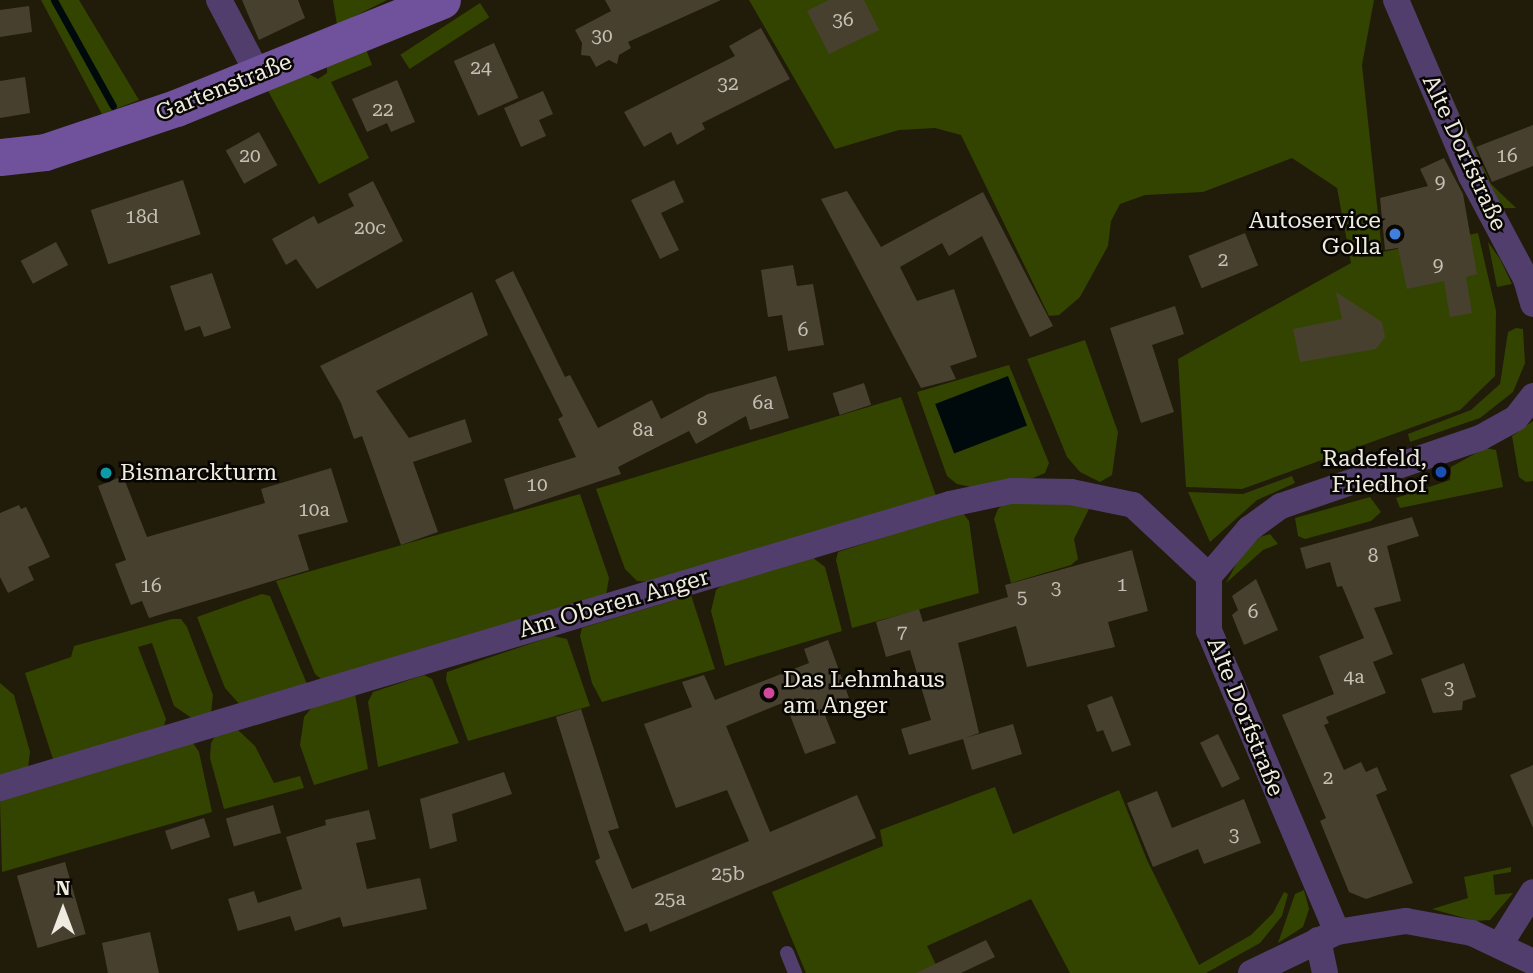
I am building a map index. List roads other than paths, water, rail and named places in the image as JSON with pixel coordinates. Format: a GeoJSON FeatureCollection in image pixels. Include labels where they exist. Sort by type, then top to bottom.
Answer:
{"type":"FeatureCollection","features":[{"type":"Feature","properties":{"kind":"main road","name":"Gartenstraße"},"geometry":{"type":"LineString","coordinates":[[0,158],[46,152],[177,108],[442,0]]}},
{"type":"Feature","properties":{"kind":"street"},"geometry":{"type":"LineString","coordinates":[[219,0],[258,74]]}},
{"type":"Feature","properties":{"kind":"street","name":"Alte Dorfstraße"},"geometry":{"type":"LineString","coordinates":[[1396,0],[1471,176],[1526,279],[1533,304]]}},
{"type":"Feature","properties":{"kind":"street"},"geometry":{"type":"LineString","coordinates":[[1209,576],[1249,529],[1281,506],[1480,438],[1516,418],[1533,396]]}},
{"type":"Feature","properties":{"kind":"street","name":"Am Oberen Anger"},"geometry":{"type":"LineString","coordinates":[[0,788],[950,504],[1011,491],[1071,492],[1133,505],[1209,576]]}},
{"type":"Feature","properties":{"kind":"street","name":"Alte Dorfstraße"},"geometry":{"type":"LineString","coordinates":[[1209,576],[1209,631],[1328,936],[1325,973]]}},
{"type":"Feature","properties":{"kind":"street"},"geometry":{"type":"LineString","coordinates":[[1501,943],[1533,892]]}},
{"type":"Feature","properties":{"kind":"street"},"geometry":{"type":"LineString","coordinates":[[1251,973],[1328,936],[1406,921],[1439,924],[1501,943],[1533,962]]}},
{"type":"Feature","properties":{"kind":"lane"},"geometry":{"type":"LineString","coordinates":[[787,953],[795,973]]}},
{"type":"Feature","properties":{"kind":"waterway"},"geometry":{"type":"LineString","coordinates":[[54,0],[113,106]]}},
{"type":"Feature","properties":{"kind":"place","name":"Autoservice Golla"},"geometry":{"type":"Point","coordinates":[1395,234]}},
{"type":"Feature","properties":{"kind":"place","name":"Radefeld, Friedhof"},"geometry":{"type":"Point","coordinates":[1441,472]}},
{"type":"Feature","properties":{"kind":"place","name":"Bismarckturm"},"geometry":{"type":"Point","coordinates":[106,473]}},
{"type":"Feature","properties":{"kind":"place","name":"Das Lehmhaus am Anger"},"geometry":{"type":"Point","coordinates":[769,693]}}]}
